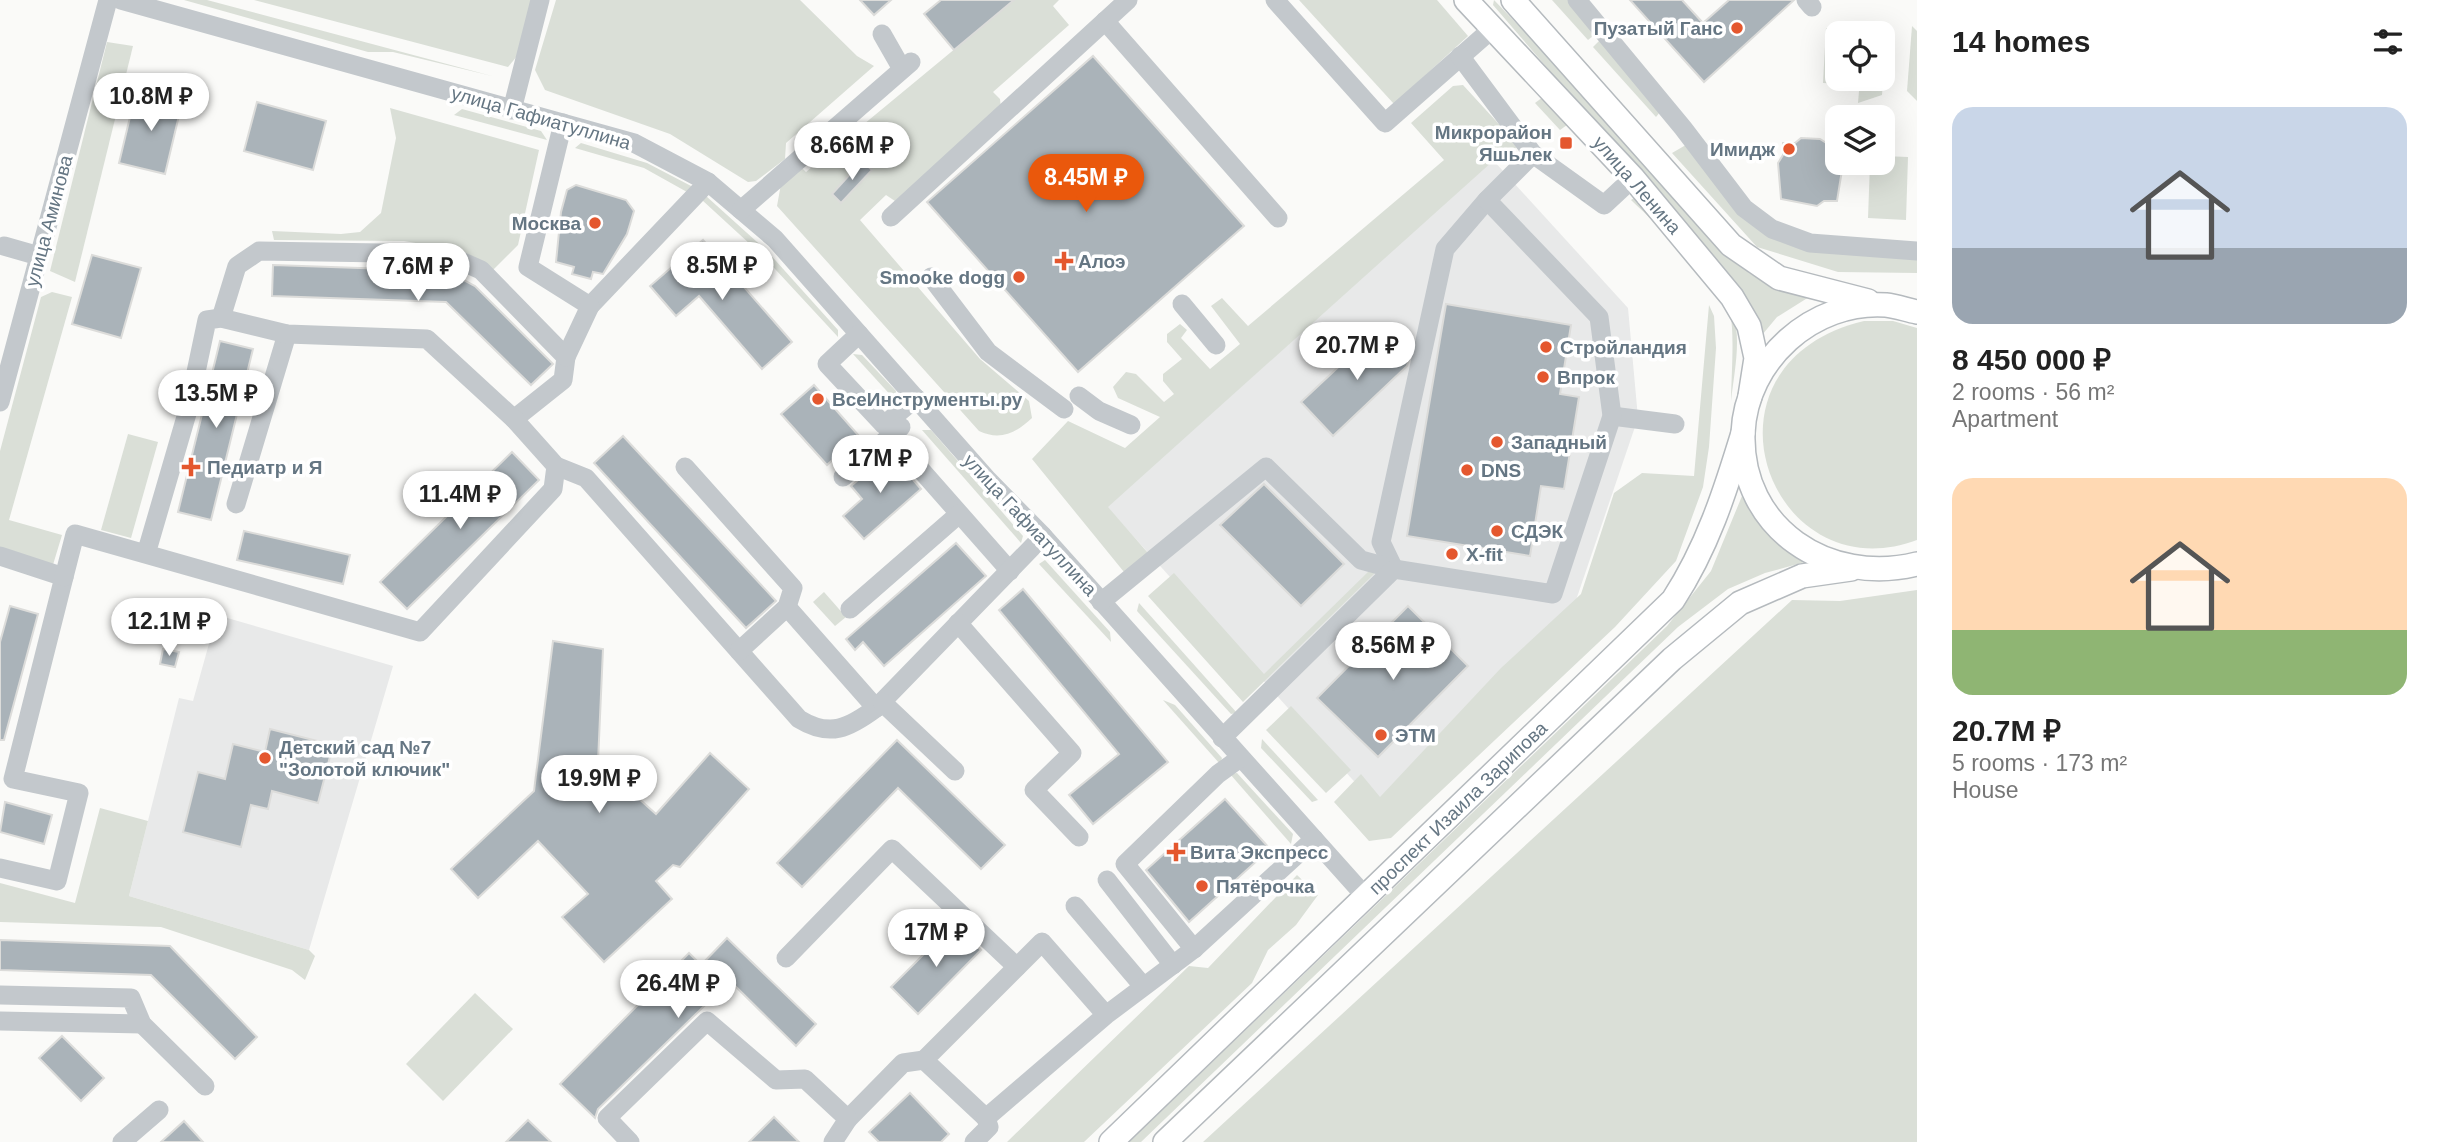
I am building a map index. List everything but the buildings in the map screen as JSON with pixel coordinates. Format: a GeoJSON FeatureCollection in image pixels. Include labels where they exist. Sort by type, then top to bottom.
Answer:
{"type":"FeatureCollection","features":[{"type":"Feature","properties":{"kind":"main road","name":"улица Ленина"},"geometry":{"type":"LineString","coordinates":[[1513,0],[1731,245],[1779,278],[1906,308]]}},
{"type":"Feature","properties":{"kind":"main road","name":"улица Ленина"},"geometry":{"type":"LineString","coordinates":[[1469,1],[1492,29],[1633,178],[1732,297],[1749,327],[1756,358],[1743,433]]}},
{"type":"Feature","properties":{"kind":"main road"},"geometry":{"type":"LineString","coordinates":[[1750,396],[1770,359],[1782,344],[1807,324],[1841,310],[1906,308]]}},
{"type":"Feature","properties":{"kind":"main road"},"geometry":{"type":"LineString","coordinates":[[1743,433],[1747,470],[1761,504],[1782,532],[1812,555],[1851,569],[1889,571],[1917,564]]}},
{"type":"Feature","properties":{"kind":"main road","name":"проспект Изаила Зарипова"},"geometry":{"type":"LineString","coordinates":[[1111,1142],[1673,600],[1694,567],[1712,526],[1743,433]]}},
{"type":"Feature","properties":{"kind":"main road","name":"проспект Изаила Зарипова"},"geometry":{"type":"LineString","coordinates":[[1166,1142],[1672,659],[1740,603],[1802,576],[1851,569]]}},
{"type":"Feature","properties":{"kind":"street","name":"улица Аминова"},"geometry":{"type":"LineString","coordinates":[[0,402],[108,0]]}},
{"type":"Feature","properties":{"kind":"street","name":"улица Гафиатуллина"},"geometry":{"type":"LineString","coordinates":[[121,0],[634,143],[708,182],[775,239],[1365,896]]}},
{"type":"Feature","properties":{"kind":"street"},"geometry":{"type":"LineString","coordinates":[[512,110],[540,0]]}},
{"type":"Feature","properties":{"kind":"street"},"geometry":{"type":"LineString","coordinates":[[891,217],[1128,0]]}},
{"type":"Feature","properties":{"kind":"street"},"geometry":{"type":"LineString","coordinates":[[1275,0],[1385,122],[1492,29]]}},
{"type":"Feature","properties":{"kind":"street"},"geometry":{"type":"LineString","coordinates":[[1577,0],[1684,128],[1744,208],[1772,229],[1810,243],[1917,251]]}},
{"type":"Feature","properties":{"kind":"street"},"geometry":{"type":"LineString","coordinates":[[1105,21],[1278,218]]}},
{"type":"Feature","properties":{"kind":"street"},"geometry":{"type":"LineString","coordinates":[[741,210],[907,65],[882,34]]}},
{"type":"Feature","properties":{"kind":"street"},"geometry":{"type":"LineString","coordinates":[[1460,56],[1533,153],[1604,205],[1633,178]]}},
{"type":"Feature","properties":{"kind":"street"},"geometry":{"type":"LineString","coordinates":[[563,123],[528,267],[590,306]]}},
{"type":"Feature","properties":{"kind":"street"},"geometry":{"type":"LineString","coordinates":[[1394,569],[1381,542],[1445,250],[1487,200],[1533,153]]}},
{"type":"Feature","properties":{"kind":"street"},"geometry":{"type":"LineString","coordinates":[[514,419],[563,380],[566,357],[590,306],[708,182]]}},
{"type":"Feature","properties":{"kind":"street"},"geometry":{"type":"LineString","coordinates":[[1101,602],[1266,467],[1361,560],[1394,569],[1553,594],[1612,416],[1599,317],[1487,200]]}},
{"type":"Feature","properties":{"kind":"street"},"geometry":{"type":"LineString","coordinates":[[4,246],[39,256]]}},
{"type":"Feature","properties":{"kind":"street"},"geometry":{"type":"LineString","coordinates":[[221,318],[237,266],[259,251],[445,254],[481,270],[566,357]]}},
{"type":"Feature","properties":{"kind":"street"},"geometry":{"type":"LineString","coordinates":[[931,276],[988,352],[1072,403],[1131,425]]}},
{"type":"Feature","properties":{"kind":"street"},"geometry":{"type":"LineString","coordinates":[[1181,304],[1216,345]]}},
{"type":"Feature","properties":{"kind":"street"},"geometry":{"type":"LineString","coordinates":[[146,554],[188,410],[206,320],[221,318],[287,334],[427,339],[514,419],[556,466],[586,478],[799,719],[811,726],[845,729],[879,705],[1043,536]]}},
{"type":"Feature","properties":{"kind":"street"},"geometry":{"type":"LineString","coordinates":[[236,504],[287,334]]}},
{"type":"Feature","properties":{"kind":"street"},"geometry":{"type":"LineString","coordinates":[[859,334],[827,364],[884,425],[920,403]]}},
{"type":"Feature","properties":{"kind":"street"},"geometry":{"type":"LineString","coordinates":[[843,477],[891,436],[920,403]]}},
{"type":"Feature","properties":{"kind":"street"},"geometry":{"type":"LineString","coordinates":[[1612,416],[1675,424]]}},
{"type":"Feature","properties":{"kind":"street"},"geometry":{"type":"LineString","coordinates":[[891,436],[1010,571]]}},
{"type":"Feature","properties":{"kind":"street"},"geometry":{"type":"LineString","coordinates":[[0,868],[57,881],[79,793],[13,779],[75,534],[420,632],[553,489],[556,466]]}},
{"type":"Feature","properties":{"kind":"street"},"geometry":{"type":"LineString","coordinates":[[685,467],[790,581],[793,593],[787,607],[739,651]]}},
{"type":"Feature","properties":{"kind":"street"},"geometry":{"type":"LineString","coordinates":[[850,609],[959,513]]}},
{"type":"Feature","properties":{"kind":"street"},"geometry":{"type":"LineString","coordinates":[[0,556],[64,577]]}},
{"type":"Feature","properties":{"kind":"street"},"geometry":{"type":"LineString","coordinates":[[1222,738],[1394,569]]}},
{"type":"Feature","properties":{"kind":"street"},"geometry":{"type":"LineString","coordinates":[[787,607],[879,705],[955,771]]}},
{"type":"Feature","properties":{"kind":"street"},"geometry":{"type":"LineString","coordinates":[[958,623],[1072,753],[1034,790],[1079,837]]}},
{"type":"Feature","properties":{"kind":"street"},"geometry":{"type":"LineString","coordinates":[[1194,949],[1125,864],[1218,774],[1240,758]]}},
{"type":"Feature","properties":{"kind":"street"},"geometry":{"type":"LineString","coordinates":[[986,1118],[1106,1015],[1194,949],[1314,839]]}},
{"type":"Feature","properties":{"kind":"street"},"geometry":{"type":"LineString","coordinates":[[786,958],[892,849],[1017,967]]}},
{"type":"Feature","properties":{"kind":"street"},"geometry":{"type":"LineString","coordinates":[[1107,880],[1173,965]]}},
{"type":"Feature","properties":{"kind":"street"},"geometry":{"type":"LineString","coordinates":[[1076,906],[1143,986]]}},
{"type":"Feature","properties":{"kind":"street"},"geometry":{"type":"LineString","coordinates":[[629,1142],[607,1118],[708,1021],[776,1080],[805,1079],[841,1135],[903,1063],[924,1059],[1042,942],[1106,1015]]}},
{"type":"Feature","properties":{"kind":"street"},"geometry":{"type":"LineString","coordinates":[[0,995],[131,998],[142,1024],[205,1086]]}},
{"type":"Feature","properties":{"kind":"street"},"geometry":{"type":"LineString","coordinates":[[0,1021],[142,1024]]}},
{"type":"Feature","properties":{"kind":"street"},"geometry":{"type":"LineString","coordinates":[[924,1059],[986,1118],[989,1127],[974,1142]]}},
{"type":"Feature","properties":{"kind":"street"},"geometry":{"type":"LineString","coordinates":[[122,1142],[159,1110]]}},
{"type":"Feature","properties":{"kind":"shaded area"},"geometry":{"type":"Polygon","coordinates":[[[184,0],[207,0],[492,76],[393,52],[368,52],[184,0]]]}},
{"type":"Feature","properties":{"kind":"shaded area"},"geometry":{"type":"Polygon","coordinates":[[[254,0],[532,0],[518,55],[508,67],[254,0]]]}},
{"type":"Feature","properties":{"kind":"shaded area"},"geometry":{"type":"Polygon","coordinates":[[[556,0],[800,0],[857,56],[874,66],[786,143],[785,159],[756,181],[748,182],[670,134],[545,90],[535,70],[556,0]]]}},
{"type":"Feature","properties":{"kind":"shaded area"},"geometry":{"type":"Polygon","coordinates":[[[1014,0],[1059,0],[1053,6],[1069,25],[993,92],[1000,99],[1001,109],[895,201],[886,195],[860,220],[980,359],[1029,401],[1032,418],[1014,431],[994,435],[979,431],[777,206],[781,184],[801,167],[806,172],[1014,0]]]}},
{"type":"Feature","properties":{"kind":"shaded area"},"geometry":{"type":"Polygon","coordinates":[[[1299,0],[1437,0],[1468,36],[1394,104],[1299,0]]]}},
{"type":"Feature","properties":{"kind":"shaded area"},"geometry":{"type":"Polygon","coordinates":[[[1494,0],[1519,26],[1536,35],[1749,273],[1771,286],[1809,297],[1777,317],[1757,341],[1734,284],[1493,5],[1494,0]]]}},
{"type":"Feature","properties":{"kind":"shaded area"},"geometry":{"type":"Polygon","coordinates":[[[1552,0],[1572,0],[1599,31],[1588,40],[1552,0]]]}},
{"type":"Feature","properties":{"kind":"shaded area"},"geometry":{"type":"Polygon","coordinates":[[[1912,26],[1917,31],[1917,101],[1907,91],[1912,26]]]}},
{"type":"Feature","properties":{"kind":"shaded area"},"geometry":{"type":"Polygon","coordinates":[[[1602,38],[1660,112],[1656,117],[1593,47],[1602,38]]]}},
{"type":"Feature","properties":{"kind":"shaded area"},"geometry":{"type":"Polygon","coordinates":[[[107,42],[133,46],[75,282],[50,271],[107,42]]]}},
{"type":"Feature","properties":{"kind":"shaded area"},"geometry":{"type":"Polygon","coordinates":[[[1825,46],[1825,83],[1823,83],[1825,46]]]}},
{"type":"Feature","properties":{"kind":"shaded area"},"geometry":{"type":"Polygon","coordinates":[[[1463,85],[1519,146],[1493,161],[1108,507],[1148,553],[1124,572],[1032,459],[1068,421],[1125,448],[1160,417],[1118,398],[1113,387],[1126,372],[1136,374],[1164,402],[1174,394],[1163,381],[1163,374],[1182,359],[1167,342],[1167,334],[1180,324],[1187,330],[1181,338],[1210,369],[1240,344],[1211,306],[1222,298],[1248,326],[1444,160],[1411,123],[1453,86],[1463,85]]]}},
{"type":"Feature","properties":{"kind":"shaded area"},"geometry":{"type":"Polygon","coordinates":[[[1859,91],[1882,91],[1882,95],[1858,103],[1859,91]]]}},
{"type":"Feature","properties":{"kind":"shaded area"},"geometry":{"type":"Polygon","coordinates":[[[1543,97],[1567,125],[1560,130],[1535,103],[1543,97]]]}},
{"type":"Feature","properties":{"kind":"shaded area"},"geometry":{"type":"Polygon","coordinates":[[[390,108],[539,150],[518,245],[493,270],[463,251],[404,241],[274,240],[272,231],[341,234],[360,232],[381,213],[396,138],[390,108]]]}},
{"type":"Feature","properties":{"kind":"shaded area"},"geometry":{"type":"Polygon","coordinates":[[[462,109],[541,131],[547,140],[454,115],[462,109]]]}},
{"type":"Feature","properties":{"kind":"shaded area"},"geometry":{"type":"Polygon","coordinates":[[[1691,142],[1768,234],[1917,256],[1917,273],[1838,272],[1757,247],[1672,153],[1691,142]]]}},
{"type":"Feature","properties":{"kind":"shaded area"},"geometry":{"type":"Polygon","coordinates":[[[581,143],[647,163],[693,187],[687,192],[644,168],[575,148],[581,143]]]}},
{"type":"Feature","properties":{"kind":"shaded area"},"geometry":{"type":"Polygon","coordinates":[[[1895,156],[1908,157],[1906,220],[1868,218],[1870,175],[1895,175],[1895,156]]]}},
{"type":"Feature","properties":{"kind":"shaded area"},"geometry":{"type":"Polygon","coordinates":[[[1493,160],[1628,308],[1638,418],[1573,609],[1379,809],[1107,507],[1493,160]]]}},
{"type":"Feature","properties":{"kind":"shaded area"},"geometry":{"type":"Polygon","coordinates":[[[706,196],[767,251],[838,330],[838,337],[763,256],[702,200],[706,196]]]}},
{"type":"Feature","properties":{"kind":"shaded area"},"geometry":{"type":"Polygon","coordinates":[[[1634,198],[1705,269],[1728,301],[1734,316],[1737,337],[1731,401],[1733,344],[1730,315],[1723,300],[1700,269],[1631,200],[1634,198]]]}},
{"type":"Feature","properties":{"kind":"shaded area"},"geometry":{"type":"Polygon","coordinates":[[[52,292],[72,297],[9,520],[62,535],[52,568],[0,553],[0,451],[41,297],[52,292]]]}},
{"type":"Feature","properties":{"kind":"shaded area"},"geometry":{"type":"Polygon","coordinates":[[[1709,305],[1714,316],[1716,348],[1709,447],[1703,487],[1676,561],[1615,627],[1391,838],[1369,841],[1334,802],[1361,774],[1380,797],[1501,668],[1581,594],[1614,493],[1642,473],[1694,476],[1709,305]]]}},
{"type":"Feature","properties":{"kind":"shaded area"},"geometry":{"type":"Polygon","coordinates":[[[1864,321],[1893,321],[1917,328],[1917,540],[1865,548],[1821,535],[1788,506],[1768,467],[1763,424],[1776,381],[1809,345],[1864,321]]]}},
{"type":"Feature","properties":{"kind":"shaded area"},"geometry":{"type":"Polygon","coordinates":[[[853,354],[862,355],[896,391],[895,400],[853,354]]]}},
{"type":"Feature","properties":{"kind":"shaded area"},"geometry":{"type":"Polygon","coordinates":[[[922,430],[931,430],[1023,536],[1021,543],[922,430]]]}},
{"type":"Feature","properties":{"kind":"shaded area"},"geometry":{"type":"Polygon","coordinates":[[[128,434],[158,442],[131,538],[101,530],[128,434]]]}},
{"type":"Feature","properties":{"kind":"shaded area"},"geometry":{"type":"Polygon","coordinates":[[[1742,496],[1770,532],[1805,562],[1765,573],[1728,589],[1678,627],[1141,1142],[1129,1142],[1667,626],[1711,571],[1742,496]]]}},
{"type":"Feature","properties":{"kind":"shaded area"},"geometry":{"type":"Polygon","coordinates":[[[1045,560],[1110,632],[1111,642],[1039,564],[1045,560]]]}},
{"type":"Feature","properties":{"kind":"shaded area"},"geometry":{"type":"Polygon","coordinates":[[[1370,570],[1375,573],[1243,702],[1148,596],[1174,573],[1264,674],[1370,570]]]}},
{"type":"Feature","properties":{"kind":"shaded area"},"geometry":{"type":"Polygon","coordinates":[[[1917,590],[1917,1142],[1203,1142],[1792,600],[1840,601],[1917,590]]]}},
{"type":"Feature","properties":{"kind":"shaded area"},"geometry":{"type":"Polygon","coordinates":[[[824,592],[846,617],[835,626],[813,602],[824,592]]]}},
{"type":"Feature","properties":{"kind":"shaded area"},"geometry":{"type":"Polygon","coordinates":[[[1139,603],[1237,713],[1231,714],[1137,611],[1139,603]]]}},
{"type":"Feature","properties":{"kind":"shaded area","name":"Детский сад №7 \"Золотой ключик\""},"geometry":{"type":"Polygon","coordinates":[[[217,615],[393,666],[309,950],[129,896],[179,698],[193,701],[217,615]]]}},
{"type":"Feature","properties":{"kind":"shaded area"},"geometry":{"type":"Polygon","coordinates":[[[1163,700],[1175,705],[1222,758],[1220,764],[1163,700]]]}},
{"type":"Feature","properties":{"kind":"shaded area"},"geometry":{"type":"Polygon","coordinates":[[[1291,706],[1351,770],[1326,793],[1266,730],[1291,706]]]}},
{"type":"Feature","properties":{"kind":"shaded area"},"geometry":{"type":"Polygon","coordinates":[[[1262,739],[1318,800],[1312,802],[1261,748],[1262,739]]]}},
{"type":"Feature","properties":{"kind":"shaded area"},"geometry":{"type":"Polygon","coordinates":[[[1237,773],[1293,834],[1291,844],[1230,774],[1237,773]]]}},
{"type":"Feature","properties":{"kind":"shaded area"},"geometry":{"type":"Polygon","coordinates":[[[100,808],[148,821],[129,896],[309,950],[315,956],[305,980],[292,970],[161,927],[0,922],[0,883],[75,903],[100,808]]]}},
{"type":"Feature","properties":{"kind":"shaded area"},"geometry":{"type":"Polygon","coordinates":[[[1297,875],[1318,895],[1296,925],[1268,950],[1252,983],[1084,1142],[1007,1142],[1189,966],[1208,968],[1297,875]]]}},
{"type":"Feature","properties":{"kind":"shaded area"},"geometry":{"type":"Polygon","coordinates":[[[475,993],[513,1029],[443,1101],[406,1064],[475,993]]]}},
{"type":"Feature","properties":{"kind":"place","name":"Пузатый Ганс"},"geometry":{"type":"Point","coordinates":[1737,28]}},
{"type":"Feature","properties":{"kind":"place","name":"Микрорайон Яшьлек"},"geometry":{"type":"Point","coordinates":[1566,143]}},
{"type":"Feature","properties":{"kind":"place","name":"Имидж"},"geometry":{"type":"Point","coordinates":[1789,149]}},
{"type":"Feature","properties":{"kind":"place","name":"Москва"},"geometry":{"type":"Point","coordinates":[595,223]}},
{"type":"Feature","properties":{"kind":"place","name":"Алоэ"},"geometry":{"type":"Point","coordinates":[1064,261]}},
{"type":"Feature","properties":{"kind":"place","name":"Smooke dogg"},"geometry":{"type":"Point","coordinates":[1019,277]}},
{"type":"Feature","properties":{"kind":"place","name":"Стройландия"},"geometry":{"type":"Point","coordinates":[1546,347]}},
{"type":"Feature","properties":{"kind":"place","name":"Впрок"},"geometry":{"type":"Point","coordinates":[1543,377]}},
{"type":"Feature","properties":{"kind":"place","name":"ВсеИнструменты.ру"},"geometry":{"type":"Point","coordinates":[818,399]}},
{"type":"Feature","properties":{"kind":"place","name":"Западный"},"geometry":{"type":"Point","coordinates":[1497,442]}},
{"type":"Feature","properties":{"kind":"place","name":"Педиатр и Я"},"geometry":{"type":"Point","coordinates":[191,467]}},
{"type":"Feature","properties":{"kind":"place","name":"DNS"},"geometry":{"type":"Point","coordinates":[1467,470]}},
{"type":"Feature","properties":{"kind":"place","name":"СДЭК"},"geometry":{"type":"Point","coordinates":[1497,531]}},
{"type":"Feature","properties":{"kind":"place","name":"X-fit"},"geometry":{"type":"Point","coordinates":[1452,554]}},
{"type":"Feature","properties":{"kind":"place","name":"ЭТМ"},"geometry":{"type":"Point","coordinates":[1381,735]}},
{"type":"Feature","properties":{"kind":"place","name":"Детский сад №7 \"Золотой ключик\""},"geometry":{"type":"Point","coordinates":[265,758]}},
{"type":"Feature","properties":{"kind":"place","name":"Вита Экспресс"},"geometry":{"type":"Point","coordinates":[1176,852]}},
{"type":"Feature","properties":{"kind":"place","name":"Пятёрочка"},"geometry":{"type":"Point","coordinates":[1202,886]}}]}
